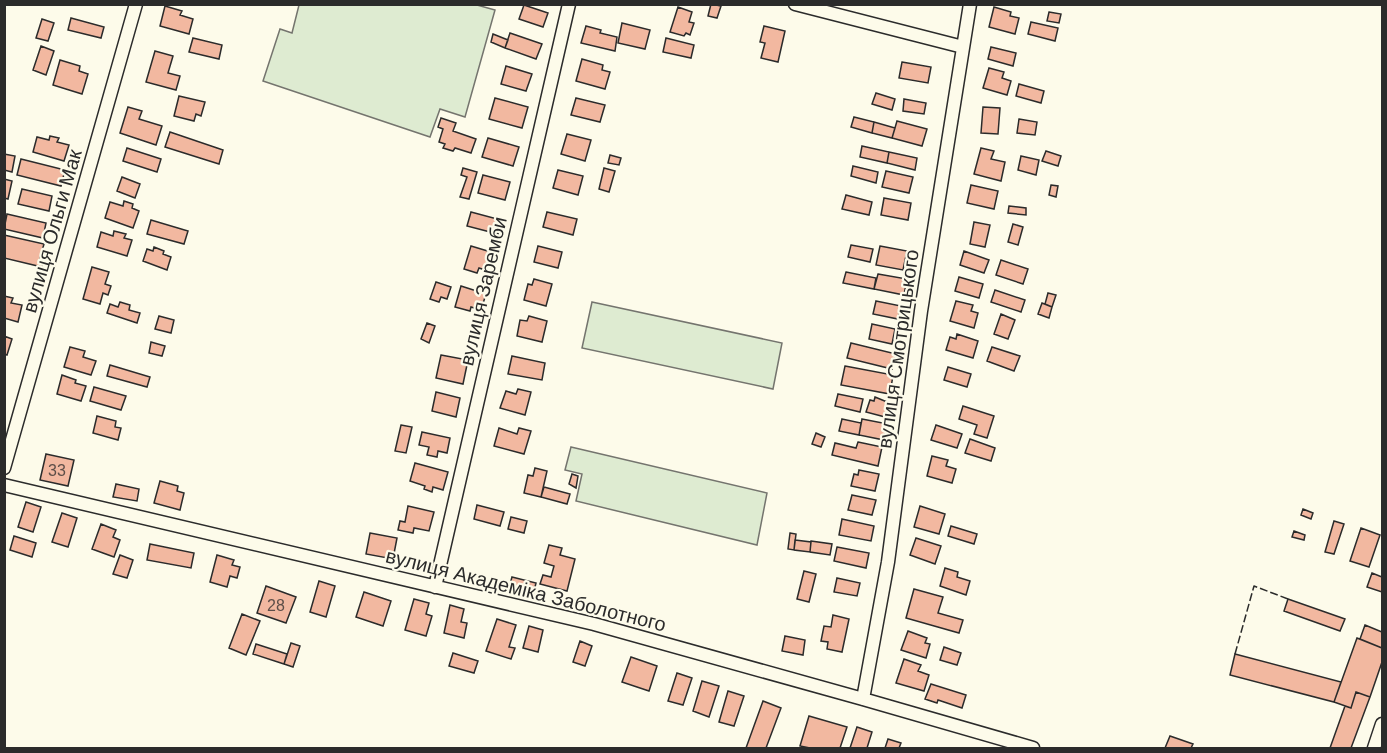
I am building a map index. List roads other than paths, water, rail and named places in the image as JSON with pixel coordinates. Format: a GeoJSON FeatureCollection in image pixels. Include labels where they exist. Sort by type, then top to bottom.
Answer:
{"type":"FeatureCollection","features":[{"type":"Feature","properties":{"kind":"street","name":"вулиця Ольги Мак"},"geometry":{"type":"LineString","coordinates":[[4,468],[136,4]]}},
{"type":"Feature","properties":{"kind":"street","name":"вулиця Заремби"},"geometry":{"type":"LineString","coordinates":[[435,587],[569,4]]}},
{"type":"Feature","properties":{"kind":"street"},"geometry":{"type":"LineString","coordinates":[[795,4],[963,47]]}},
{"type":"Feature","properties":{"kind":"street","name":"вулиця Смотрицького"},"geometry":{"type":"LineString","coordinates":[[863,699],[888,562],[921,311],[970,4]]}},
{"type":"Feature","properties":{"kind":"street","name":"вулиця Академіка Заболотного"},"geometry":{"type":"LineString","coordinates":[[4,485],[594,624],[1033,748]]}},
{"type":"Feature","properties":{"kind":"street"},"geometry":{"type":"LineString","coordinates":[[1374,748],[1383,724]]}}]}
